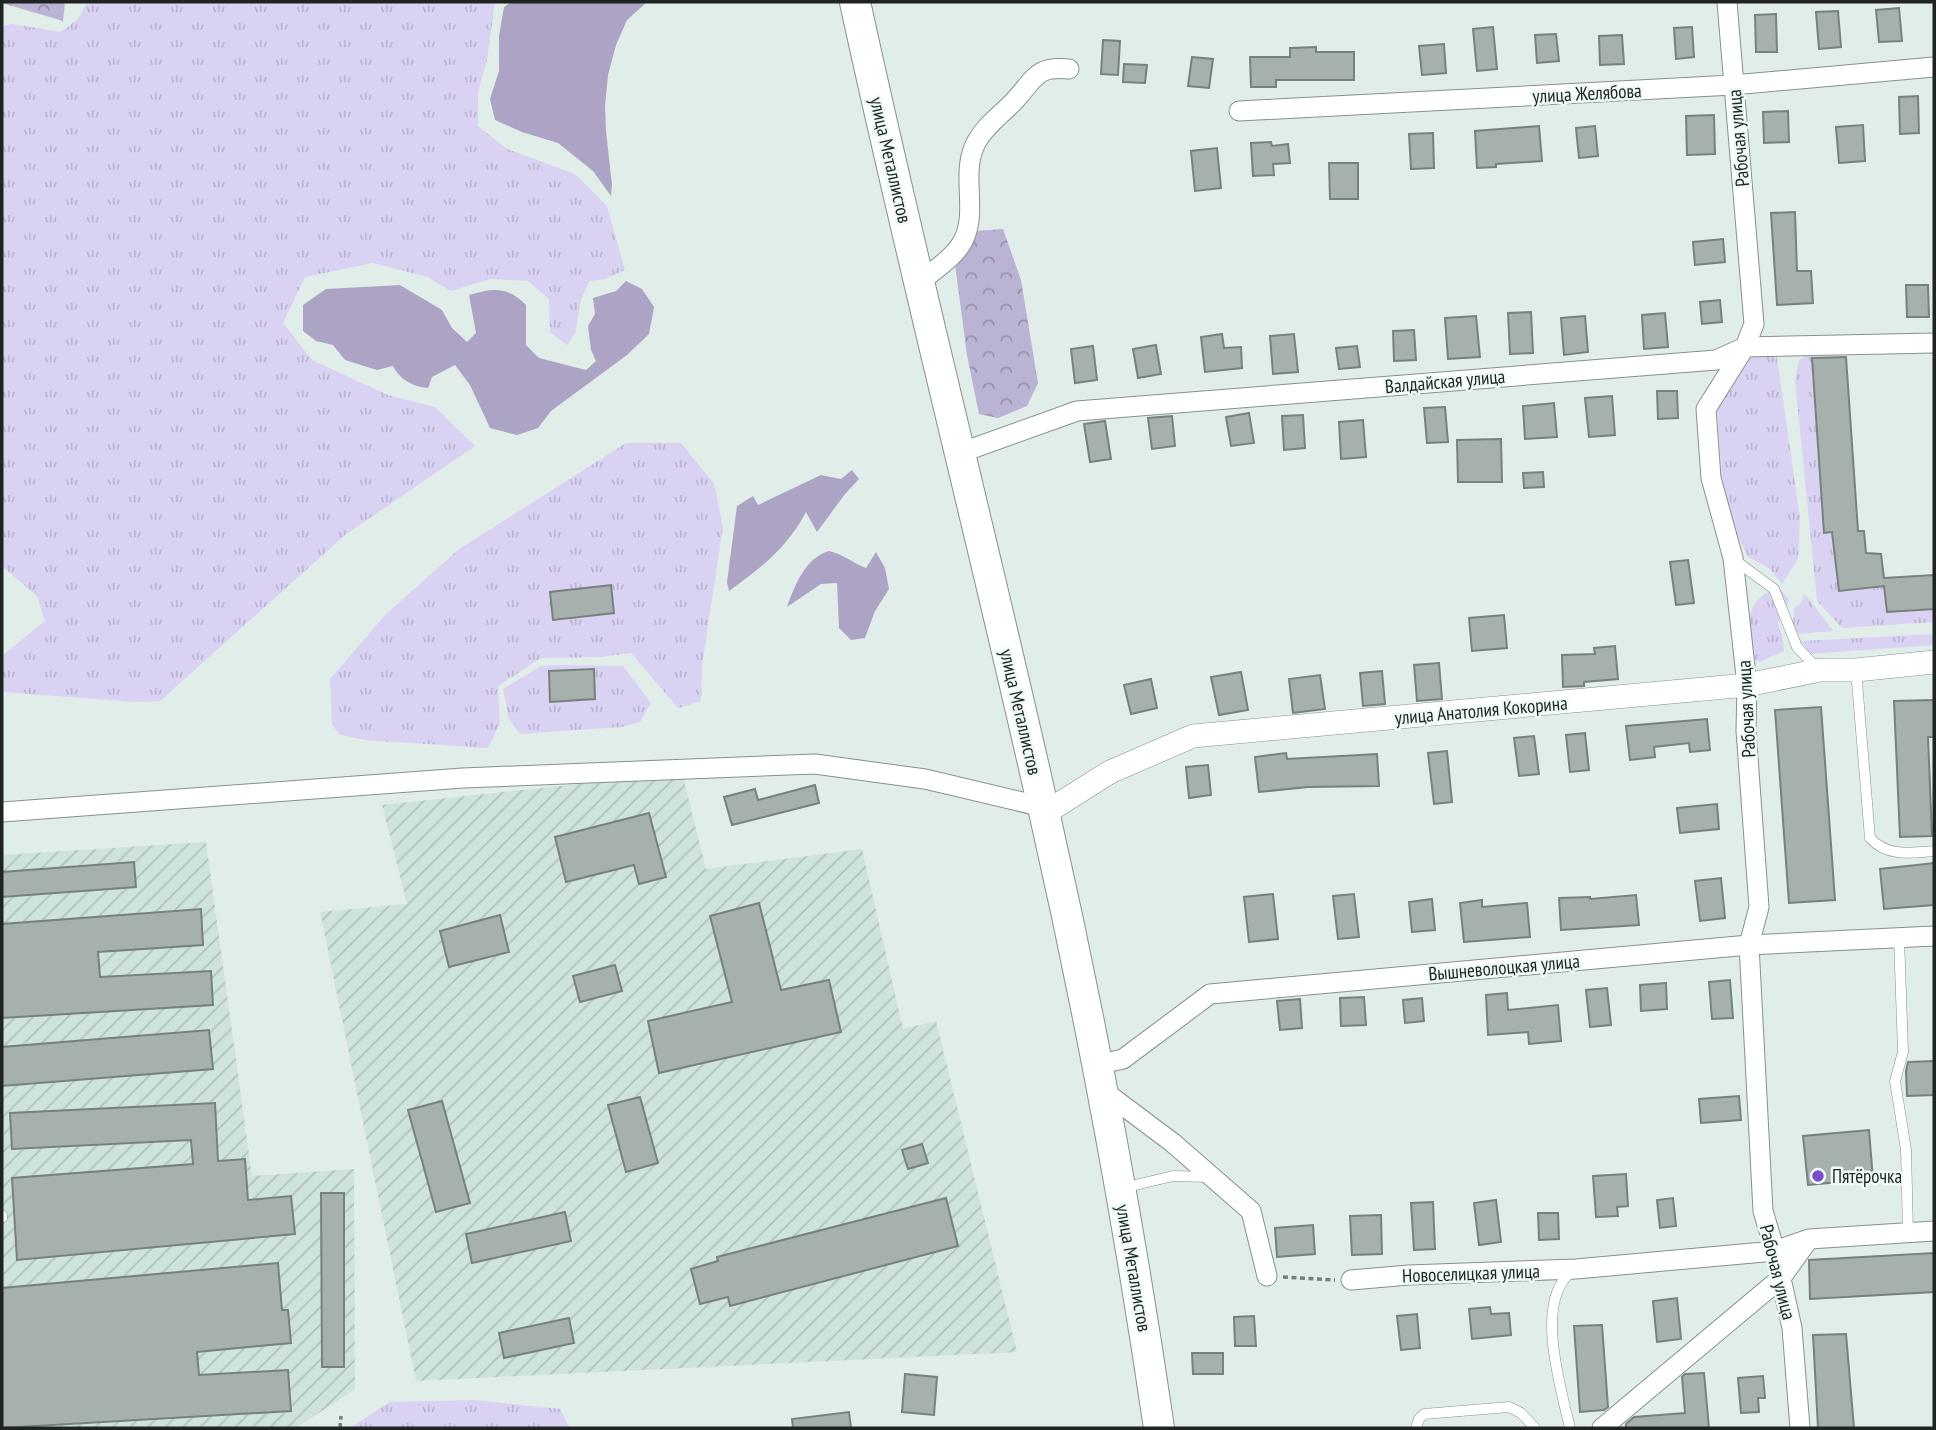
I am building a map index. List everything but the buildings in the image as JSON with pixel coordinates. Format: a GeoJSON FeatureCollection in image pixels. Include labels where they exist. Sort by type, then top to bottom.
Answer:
{"type":"FeatureCollection","features":[{"type":"Feature","properties":{"kind":"main road","name":"улица Металлистов"},"geometry":{"type":"LineString","coordinates":[[855,2],[1044,810],[1142,1308],[1159,1428]]}},
{"type":"Feature","properties":{"kind":"street","name":"Рабочая улица"},"geometry":{"type":"LineString","coordinates":[[1727,2],[1754,324],[1745,347],[1706,409],[1711,478],[1733,558],[1747,685],[1746,731],[1759,907],[1749,945],[1763,1211],[1792,1328],[1800,1428]]}},
{"type":"Feature","properties":{"kind":"street"},"geometry":{"type":"LineString","coordinates":[[920,282],[957,249],[968,229],[971,211],[969,180],[976,143],[987,127],[1016,99],[1036,74],[1052,67],[1069,69]]}},
{"type":"Feature","properties":{"kind":"street","name":"улица Желябова"},"geometry":{"type":"LineString","coordinates":[[1239,111],[1733,85],[1934,67]]}},
{"type":"Feature","properties":{"kind":"street","name":"Валдайская улица"},"geometry":{"type":"LineString","coordinates":[[960,453],[1077,411],[1716,360],[1745,347],[1934,343]]}},
{"type":"Feature","properties":{"kind":"street","name":"улица Анатолия Кокорина"},"geometry":{"type":"LineString","coordinates":[[1044,810],[1110,772],[1193,736],[1747,685],[1820,670],[1856,670],[1934,662]]}},
{"type":"Feature","properties":{"kind":"street"},"geometry":{"type":"LineString","coordinates":[[2,812],[463,778],[815,764],[925,779],[1044,810]]}},
{"type":"Feature","properties":{"kind":"street","name":"Вышневолоцкая улица"},"geometry":{"type":"LineString","coordinates":[[1098,1077],[1210,994],[1749,945],[1934,936]]}},
{"type":"Feature","properties":{"kind":"street"},"geometry":{"type":"LineString","coordinates":[[1098,1077],[1251,1211],[1267,1276]]}},
{"type":"Feature","properties":{"kind":"street","name":"Новоселицкая улица"},"geometry":{"type":"LineString","coordinates":[[1351,1280],[1409,1275],[1576,1269],[1774,1251],[1809,1239],[1934,1231]]}},
{"type":"Feature","properties":{"kind":"street"},"geometry":{"type":"LineString","coordinates":[[1602,1428],[1781,1278],[1809,1239]]}},
{"type":"Feature","properties":{"kind":"lane"},"geometry":{"type":"LineString","coordinates":[[1733,558],[1774,590],[1797,647],[1820,670]]}},
{"type":"Feature","properties":{"kind":"lane"},"geometry":{"type":"LineString","coordinates":[[1856,670],[1870,838],[1878,847],[1894,852],[1934,850]]}},
{"type":"Feature","properties":{"kind":"lane"},"geometry":{"type":"LineString","coordinates":[[1899,937],[1903,1052],[1895,1081],[1906,1150],[1908,1233]]}},
{"type":"Feature","properties":{"kind":"lane"},"geometry":{"type":"LineString","coordinates":[[1119,1188],[1172,1176],[1212,1177]]}},
{"type":"Feature","properties":{"kind":"lane"},"geometry":{"type":"LineString","coordinates":[[1570,1428],[1556,1364],[1552,1306],[1563,1279],[1576,1269]]}},
{"type":"Feature","properties":{"kind":"lane"},"geometry":{"type":"LineString","coordinates":[[1416,1428],[1424,1414],[1509,1407],[1521,1413],[1535,1428]]}},
{"type":"Feature","properties":{"kind":"path"},"geometry":{"type":"LineString","coordinates":[[1267,1276],[1351,1280]]}},
{"type":"Feature","properties":{"kind":"path"},"geometry":{"type":"LineString","coordinates":[[340,1428],[341,1416]]}},
{"type":"Feature","properties":{"kind":"shaded area"},"geometry":{"type":"Polygon","coordinates":[[[511,2],[647,2],[627,20],[616,45],[608,75],[605,106],[611,196],[593,171],[558,143],[495,120],[490,99],[499,71],[499,36],[504,7],[511,2]]]}},
{"type":"Feature","properties":{"kind":"shaded area"},"geometry":{"type":"Polygon","coordinates":[[[626,281],[642,289],[654,307],[649,334],[627,355],[551,411],[538,428],[517,435],[490,428],[470,385],[455,365],[432,377],[428,388],[422,387],[403,378],[393,366],[377,370],[345,360],[333,345],[316,341],[303,331],[303,305],[326,289],[400,285],[442,310],[452,328],[467,342],[476,333],[469,295],[499,290],[512,294],[526,305],[526,345],[539,358],[586,370],[596,361],[591,350],[588,326],[595,314],[593,298],[616,291],[626,281]]]}},
{"type":"Feature","properties":{"kind":"shaded area"},"geometry":{"type":"Polygon","coordinates":[[[852,470],[859,479],[817,532],[806,512],[799,525],[772,556],[729,591],[727,582],[737,506],[753,496],[758,505],[821,475],[841,479],[852,470]]]}},
{"type":"Feature","properties":{"kind":"shaded area"},"geometry":{"type":"Polygon","coordinates":[[[829,551],[866,568],[876,552],[885,568],[889,589],[875,611],[865,638],[851,640],[839,628],[837,583],[821,584],[787,607],[797,581],[807,566],[829,551]]]}},
{"type":"Feature","properties":{"kind":"shaded area"},"geometry":{"type":"Polygon","coordinates":[[[682,773],[706,869],[862,849],[903,1029],[936,1021],[1017,1352],[416,1381],[320,912],[407,904],[382,805],[682,773]]]}},
{"type":"Feature","properties":{"kind":"shaded area"},"geometry":{"type":"Polygon","coordinates":[[[206,842],[252,1176],[354,1169],[355,1389],[296,1428],[2,1428],[2,855],[206,842]]]}},
{"type":"Feature","properties":{"kind":"green space"},"geometry":{"type":"Polygon","coordinates":[[[65,2],[63,21],[2,3],[65,2]]]}},
{"type":"Feature","properties":{"kind":"green space"},"geometry":{"type":"Polygon","coordinates":[[[87,2],[495,2],[487,60],[478,92],[478,126],[507,149],[575,174],[607,206],[625,270],[605,279],[589,281],[580,303],[576,331],[567,345],[550,332],[549,299],[528,281],[491,279],[451,291],[427,277],[373,263],[305,277],[283,323],[312,360],[388,395],[435,407],[475,446],[345,535],[160,701],[137,702],[2,692],[2,656],[45,621],[37,596],[2,566],[2,26],[12,24],[61,32],[78,19],[87,2]]]}},
{"type":"Feature","properties":{"kind":"green space"},"geometry":{"type":"Polygon","coordinates":[[[1003,229],[1021,280],[1038,383],[1027,406],[998,418],[979,414],[967,355],[954,257],[977,231],[1003,229]]]}},
{"type":"Feature","properties":{"kind":"green space"},"geometry":{"type":"Polygon","coordinates":[[[1812,352],[1824,532],[1832,532],[1839,590],[1884,586],[1887,611],[1934,609],[1934,622],[1842,628],[1817,601],[1795,381],[1799,360],[1812,352]]]}},
{"type":"Feature","properties":{"kind":"green space"},"geometry":{"type":"Polygon","coordinates":[[[1751,355],[1777,357],[1800,518],[1798,559],[1782,584],[1769,568],[1748,557],[1732,524],[1722,482],[1717,408],[1731,381],[1751,355]]]}},
{"type":"Feature","properties":{"kind":"green space"},"geometry":{"type":"Polygon","coordinates":[[[626,443],[681,443],[714,484],[723,527],[702,665],[701,701],[678,708],[631,653],[600,657],[541,658],[498,686],[500,723],[488,748],[365,740],[340,735],[332,725],[330,679],[386,614],[459,549],[626,443]]]}},
{"type":"Feature","properties":{"kind":"green space"},"geometry":{"type":"Polygon","coordinates":[[[1779,587],[1789,600],[1778,624],[1784,651],[1760,662],[1754,659],[1751,648],[1748,626],[1750,616],[1760,599],[1779,587]]]}},
{"type":"Feature","properties":{"kind":"green space"},"geometry":{"type":"Polygon","coordinates":[[[1805,594],[1833,631],[1798,634],[1793,626],[1794,608],[1800,604],[1805,594]]]}},
{"type":"Feature","properties":{"kind":"green space"},"geometry":{"type":"Polygon","coordinates":[[[1934,634],[1934,645],[1810,654],[1801,641],[1934,634]]]}},
{"type":"Feature","properties":{"kind":"green space"},"geometry":{"type":"Polygon","coordinates":[[[541,666],[623,666],[651,703],[640,722],[622,727],[520,734],[509,719],[503,689],[541,666]]]}},
{"type":"Feature","properties":{"kind":"green space"},"geometry":{"type":"Polygon","coordinates":[[[475,1400],[560,1409],[570,1428],[350,1428],[390,1402],[475,1400]]]}},
{"type":"Feature","properties":{"kind":"place","name":"Пятёрочка"},"geometry":{"type":"Point","coordinates":[1818,1176]}}]}
